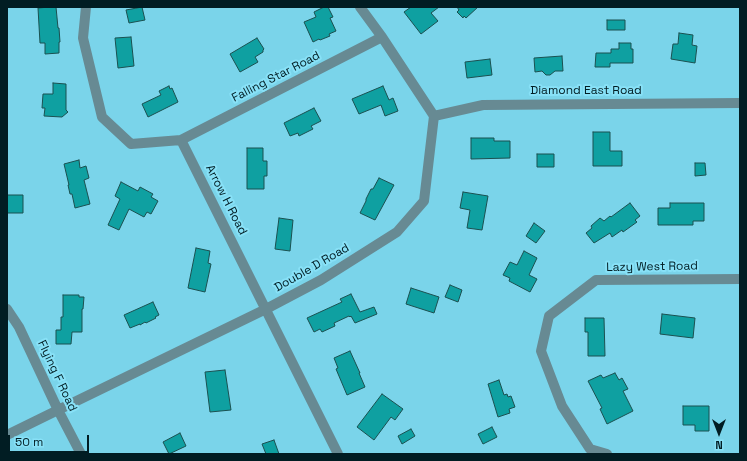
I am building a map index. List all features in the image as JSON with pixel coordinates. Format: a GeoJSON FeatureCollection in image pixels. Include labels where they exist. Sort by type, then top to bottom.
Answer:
{"type":"FeatureCollection","features":[{"type":"Feature","properties":{"kind":"street"},"geometry":{"type":"LineString","coordinates":[[86,7],[83,38],[102,117],[131,144],[182,140]]}},
{"type":"Feature","properties":{"kind":"street"},"geometry":{"type":"LineString","coordinates":[[360,7],[382,37],[434,116]]}},
{"type":"Feature","properties":{"kind":"street","name":"Falling Star Road"},"geometry":{"type":"LineString","coordinates":[[182,140],[382,37]]}},
{"type":"Feature","properties":{"kind":"street","name":"Diamond East Road"},"geometry":{"type":"LineString","coordinates":[[434,116],[483,104],[740,103]]}},
{"type":"Feature","properties":{"kind":"street","name":"Double D Road"},"geometry":{"type":"LineString","coordinates":[[7,435],[266,309],[321,280],[396,232],[424,201],[434,116]]}},
{"type":"Feature","properties":{"kind":"street","name":"Arrow H Road"},"geometry":{"type":"LineString","coordinates":[[182,140],[338,454]]}},
{"type":"Feature","properties":{"kind":"street","name":"Lazy West Road"},"geometry":{"type":"LineString","coordinates":[[607,454],[590,449],[562,406],[541,351],[549,316],[596,280],[740,279]]}},
{"type":"Feature","properties":{"kind":"street","name":"Flying F Road"},"geometry":{"type":"LineString","coordinates":[[7,309],[19,327],[58,410],[81,454]]}},
{"type":"Feature","properties":{"kind":"building"},"geometry":{"type":"Polygon","coordinates":[[[56,7],[60,42],[59,53],[45,54],[45,43],[40,43],[38,8],[56,7]]]}},
{"type":"Feature","properties":{"kind":"building"},"geometry":{"type":"Polygon","coordinates":[[[142,7],[145,20],[129,23],[126,10],[142,7]]]}},
{"type":"Feature","properties":{"kind":"building"},"geometry":{"type":"Polygon","coordinates":[[[324,7],[328,7],[333,17],[330,18],[336,31],[329,34],[330,36],[313,42],[304,22],[316,17],[314,12],[324,7]]]}},
{"type":"Feature","properties":{"kind":"building"},"geometry":{"type":"Polygon","coordinates":[[[411,7],[439,7],[431,13],[438,21],[421,34],[404,12],[411,7]]]}},
{"type":"Feature","properties":{"kind":"building"},"geometry":{"type":"Polygon","coordinates":[[[457,7],[478,7],[466,18],[464,16],[463,18],[457,12],[459,10],[457,7]]]}},
{"type":"Feature","properties":{"kind":"building"},"geometry":{"type":"Polygon","coordinates":[[[607,20],[625,20],[625,30],[607,30],[607,20]]]}},
{"type":"Feature","properties":{"kind":"building"},"geometry":{"type":"Polygon","coordinates":[[[679,33],[693,35],[692,45],[697,46],[695,63],[671,59],[673,44],[678,44],[679,33]]]}},
{"type":"Feature","properties":{"kind":"building"},"geometry":{"type":"Polygon","coordinates":[[[131,37],[134,66],[118,68],[115,38],[131,37]]]}},
{"type":"Feature","properties":{"kind":"building"},"geometry":{"type":"Polygon","coordinates":[[[257,38],[264,49],[263,52],[255,57],[258,62],[240,72],[230,54],[257,38]]]}},
{"type":"Feature","properties":{"kind":"building"},"geometry":{"type":"Polygon","coordinates":[[[619,43],[631,43],[631,49],[633,49],[633,63],[610,63],[610,67],[595,67],[596,53],[611,53],[611,49],[619,49],[619,43]]]}},
{"type":"Feature","properties":{"kind":"building"},"geometry":{"type":"Polygon","coordinates":[[[562,56],[563,71],[555,71],[550,75],[546,75],[542,71],[535,72],[534,58],[562,56]]]}},
{"type":"Feature","properties":{"kind":"building"},"geometry":{"type":"Polygon","coordinates":[[[490,59],[492,75],[467,78],[465,62],[490,59]]]}},
{"type":"Feature","properties":{"kind":"building"},"geometry":{"type":"Polygon","coordinates":[[[53,83],[66,84],[66,110],[68,112],[62,117],[44,116],[45,108],[42,108],[43,94],[53,94],[53,83]]]}},
{"type":"Feature","properties":{"kind":"building"},"geometry":{"type":"Polygon","coordinates":[[[169,86],[170,89],[172,88],[178,102],[148,117],[142,104],[161,95],[159,91],[169,86]]]}},
{"type":"Feature","properties":{"kind":"building"},"geometry":{"type":"Polygon","coordinates":[[[383,86],[389,100],[393,98],[398,111],[385,116],[381,105],[359,114],[352,99],[383,86]]]}},
{"type":"Feature","properties":{"kind":"building"},"geometry":{"type":"Polygon","coordinates":[[[314,108],[321,121],[311,126],[313,129],[299,136],[298,133],[290,136],[284,123],[314,108]]]}},
{"type":"Feature","properties":{"kind":"building"},"geometry":{"type":"Polygon","coordinates":[[[593,132],[610,132],[610,151],[622,151],[622,166],[593,166],[593,132]]]}},
{"type":"Feature","properties":{"kind":"building"},"geometry":{"type":"Polygon","coordinates":[[[471,138],[494,138],[494,141],[510,141],[510,158],[471,159],[471,138]]]}},
{"type":"Feature","properties":{"kind":"building"},"geometry":{"type":"Polygon","coordinates":[[[247,148],[263,148],[263,161],[267,161],[267,176],[264,176],[264,189],[247,189],[247,148]]]}},
{"type":"Feature","properties":{"kind":"building"},"geometry":{"type":"Polygon","coordinates":[[[537,154],[554,154],[554,167],[537,167],[537,154]]]}},
{"type":"Feature","properties":{"kind":"building"},"geometry":{"type":"Polygon","coordinates":[[[79,160],[80,168],[86,166],[89,178],[84,180],[90,204],[75,208],[72,194],[70,194],[64,164],[79,160]]]}},
{"type":"Feature","properties":{"kind":"building"},"geometry":{"type":"Polygon","coordinates":[[[695,163],[705,163],[706,175],[695,176],[695,163]]]}},
{"type":"Feature","properties":{"kind":"building"},"geometry":{"type":"Polygon","coordinates":[[[379,178],[394,185],[375,220],[360,213],[371,189],[373,189],[379,178]]]}},
{"type":"Feature","properties":{"kind":"building"},"geometry":{"type":"Polygon","coordinates":[[[121,182],[138,191],[140,187],[153,194],[151,197],[158,201],[151,214],[147,212],[144,217],[129,209],[119,230],[108,225],[120,199],[115,196],[121,182]]]}},
{"type":"Feature","properties":{"kind":"building"},"geometry":{"type":"Polygon","coordinates":[[[463,192],[488,196],[482,230],[467,228],[470,210],[460,208],[463,192]]]}},
{"type":"Feature","properties":{"kind":"building"},"geometry":{"type":"Polygon","coordinates":[[[7,195],[23,195],[23,213],[7,213],[7,195]]]}},
{"type":"Feature","properties":{"kind":"building"},"geometry":{"type":"Polygon","coordinates":[[[630,203],[640,216],[635,220],[637,222],[623,232],[622,230],[612,237],[610,233],[594,243],[586,233],[592,228],[591,226],[600,218],[604,221],[610,216],[611,217],[630,203]]]}},
{"type":"Feature","properties":{"kind":"building"},"geometry":{"type":"Polygon","coordinates":[[[670,203],[704,203],[704,221],[693,221],[693,225],[658,225],[658,208],[670,208],[670,203]]]}},
{"type":"Feature","properties":{"kind":"building"},"geometry":{"type":"Polygon","coordinates":[[[279,218],[293,220],[290,251],[275,249],[279,218]]]}},
{"type":"Feature","properties":{"kind":"building"},"geometry":{"type":"Polygon","coordinates":[[[534,223],[545,231],[536,243],[526,236],[534,223]]]}},
{"type":"Feature","properties":{"kind":"building"},"geometry":{"type":"Polygon","coordinates":[[[196,248],[210,251],[208,263],[211,264],[205,292],[188,288],[196,248]]]}},
{"type":"Feature","properties":{"kind":"building"},"geometry":{"type":"Polygon","coordinates":[[[524,251],[537,258],[529,275],[537,279],[530,292],[509,281],[510,278],[503,275],[510,262],[517,265],[524,251]]]}},
{"type":"Feature","properties":{"kind":"building"},"geometry":{"type":"Polygon","coordinates":[[[450,285],[462,290],[458,302],[445,297],[450,285]]]}},
{"type":"Feature","properties":{"kind":"building"},"geometry":{"type":"Polygon","coordinates":[[[411,288],[439,297],[434,313],[406,304],[411,288]]]}},
{"type":"Feature","properties":{"kind":"building"},"geometry":{"type":"Polygon","coordinates":[[[351,294],[360,312],[374,307],[377,314],[355,323],[351,316],[349,316],[334,323],[335,326],[322,332],[320,329],[314,332],[307,318],[342,302],[340,299],[351,294]]]}},
{"type":"Feature","properties":{"kind":"building"},"geometry":{"type":"Polygon","coordinates":[[[63,295],[79,295],[79,297],[84,297],[82,309],[82,332],[72,332],[71,344],[56,344],[56,330],[61,330],[61,317],[63,317],[63,295]]]}},
{"type":"Feature","properties":{"kind":"building"},"geometry":{"type":"Polygon","coordinates":[[[153,302],[159,315],[146,323],[145,322],[130,328],[124,315],[153,302]]]}},
{"type":"Feature","properties":{"kind":"building"},"geometry":{"type":"Polygon","coordinates":[[[662,314],[695,318],[693,338],[660,334],[662,314]]]}},
{"type":"Feature","properties":{"kind":"building"},"geometry":{"type":"Polygon","coordinates":[[[585,318],[604,318],[605,356],[588,356],[588,332],[585,332],[585,318]]]}},
{"type":"Feature","properties":{"kind":"building"},"geometry":{"type":"Polygon","coordinates":[[[350,351],[365,387],[347,395],[336,369],[338,368],[334,358],[350,351]]]}},
{"type":"Feature","properties":{"kind":"building"},"geometry":{"type":"Polygon","coordinates":[[[225,370],[231,410],[210,412],[205,372],[225,370]]]}},
{"type":"Feature","properties":{"kind":"building"},"geometry":{"type":"Polygon","coordinates":[[[615,373],[619,380],[622,378],[628,389],[623,391],[633,411],[607,424],[600,409],[602,408],[588,381],[601,375],[603,378],[615,373]]]}},
{"type":"Feature","properties":{"kind":"building"},"geometry":{"type":"Polygon","coordinates":[[[499,380],[504,395],[507,394],[508,397],[511,396],[515,407],[509,409],[510,413],[498,417],[488,384],[499,380]]]}},
{"type":"Feature","properties":{"kind":"building"},"geometry":{"type":"Polygon","coordinates":[[[382,394],[403,409],[395,420],[391,417],[374,440],[357,427],[382,394]]]}},
{"type":"Feature","properties":{"kind":"building"},"geometry":{"type":"Polygon","coordinates":[[[683,406],[709,406],[709,431],[695,431],[695,425],[683,425],[683,406]]]}},
{"type":"Feature","properties":{"kind":"building"},"geometry":{"type":"Polygon","coordinates":[[[492,427],[497,437],[483,444],[478,434],[492,427]]]}},
{"type":"Feature","properties":{"kind":"building"},"geometry":{"type":"Polygon","coordinates":[[[411,429],[415,436],[402,444],[398,436],[411,429]]]}},
{"type":"Feature","properties":{"kind":"building"},"geometry":{"type":"Polygon","coordinates":[[[180,433],[186,446],[169,454],[163,442],[180,433]]]}},
{"type":"Feature","properties":{"kind":"building"},"geometry":{"type":"Polygon","coordinates":[[[274,440],[279,454],[266,454],[262,444],[274,440]]]}}]}
